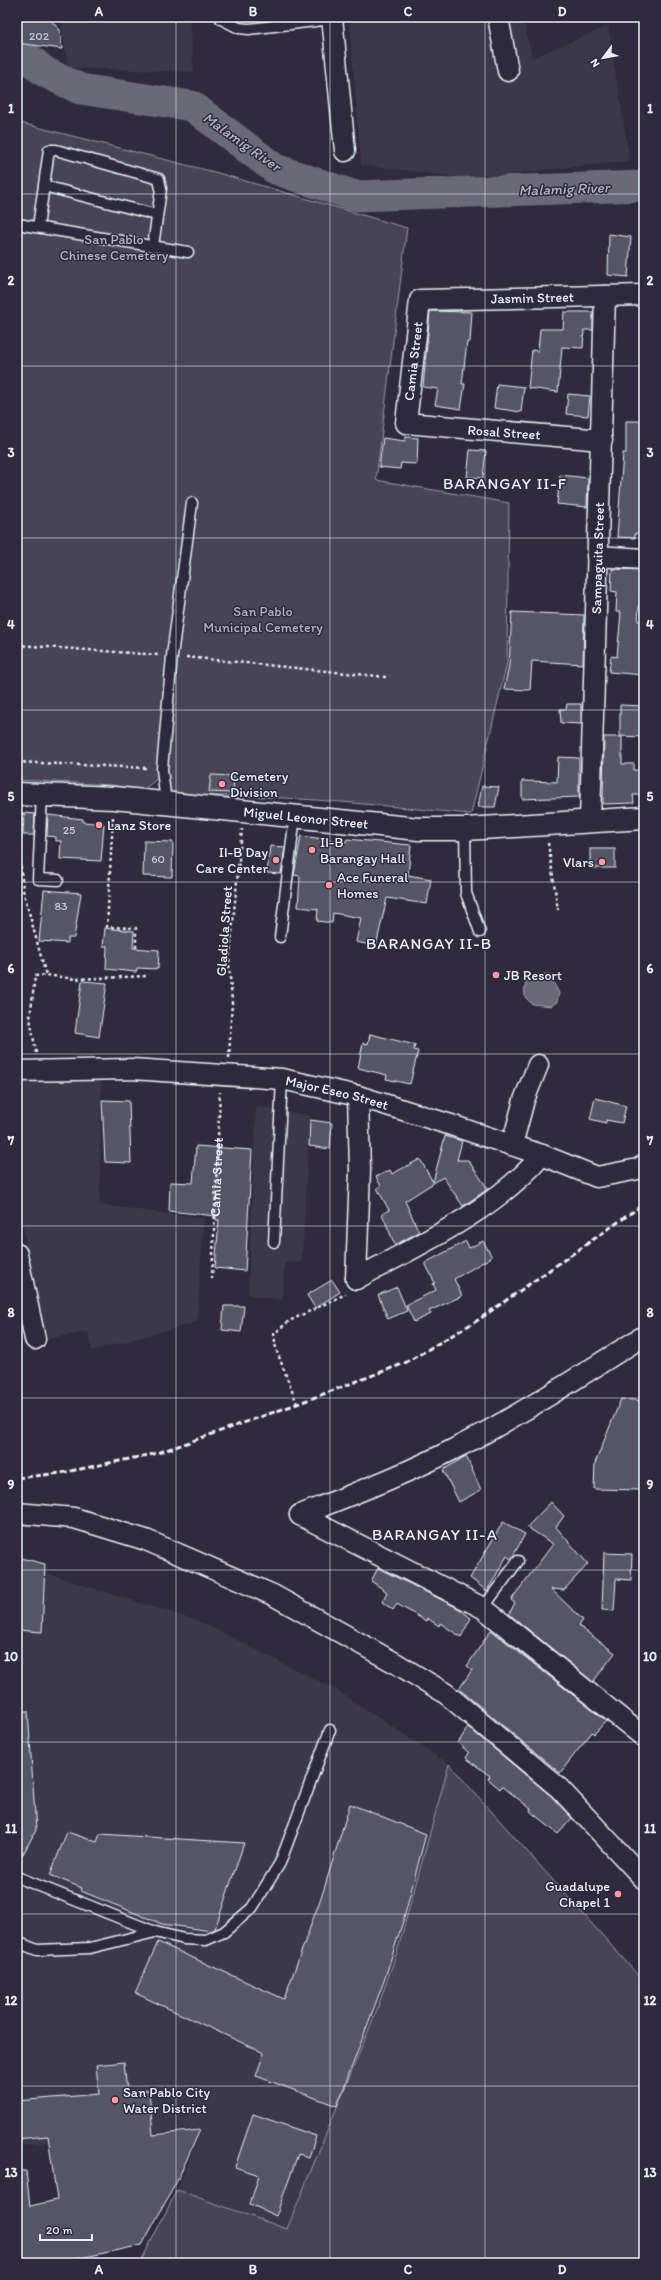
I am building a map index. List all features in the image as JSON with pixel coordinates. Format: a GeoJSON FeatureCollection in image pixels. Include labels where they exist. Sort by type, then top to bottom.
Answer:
{"type":"FeatureCollection","features":[{"type":"Feature","properties":{"kind":"street"},"geometry":{"type":"LineString","coordinates":[[498,17],[508,71]]}},
{"type":"Feature","properties":{"kind":"street"},"geometry":{"type":"LineString","coordinates":[[332,18],[345,151]]}},
{"type":"Feature","properties":{"kind":"street","name":"Jasmin Street"},"geometry":{"type":"LineString","coordinates":[[420,300],[644,295]]}},
{"type":"Feature","properties":{"kind":"street","name":"Sampaguita Street"},"geometry":{"type":"LineString","coordinates":[[590,820],[605,296]]}},
{"type":"Feature","properties":{"kind":"street","name":"Camia Street"},"geometry":{"type":"LineString","coordinates":[[406,423],[420,300]]}},
{"type":"Feature","properties":{"kind":"street","name":"Rosal Street"},"geometry":{"type":"LineString","coordinates":[[406,423],[602,440]]}},
{"type":"Feature","properties":{"kind":"street"},"geometry":{"type":"LineString","coordinates":[[597,556],[644,559]]}},
{"type":"Feature","properties":{"kind":"street","name":"Miguel Leonor Street"},"geometry":{"type":"LineString","coordinates":[[17,794],[114,798],[420,828],[465,829],[545,822],[644,818]]}},
{"type":"Feature","properties":{"kind":"street"},"geometry":{"type":"LineString","coordinates":[[512,1145],[524,1100],[538,1065]]}},
{"type":"Feature","properties":{"kind":"street","name":"Major Eseo Street"},"geometry":{"type":"LineString","coordinates":[[17,1071],[132,1069],[282,1079],[358,1096],[542,1155],[597,1177],[638,1169],[644,1165]]}},
{"type":"Feature","properties":{"kind":"street"},"geometry":{"type":"LineString","coordinates":[[356,1279],[360,1170],[358,1096]]}},
{"type":"Feature","properties":{"kind":"street"},"geometry":{"type":"LineString","coordinates":[[356,1279],[466,1217],[524,1176],[542,1155]]}},
{"type":"Feature","properties":{"kind":"street"},"geometry":{"type":"LineString","coordinates":[[17,1254],[35,1338]]}},
{"type":"Feature","properties":{"kind":"street"},"geometry":{"type":"LineString","coordinates":[[644,1336],[531,1406],[457,1448],[386,1482],[300,1515],[483,1608],[644,1737]]}},
{"type":"Feature","properties":{"kind":"street"},"geometry":{"type":"LineString","coordinates":[[17,1513],[74,1518],[146,1540],[273,1595],[397,1664],[444,1692],[559,1788],[644,1879]]}},
{"type":"Feature","properties":{"kind":"lane"},"geometry":{"type":"LineString","coordinates":[[221,19],[239,28],[249,29],[332,18]]}},
{"type":"Feature","properties":{"kind":"lane"},"geometry":{"type":"LineString","coordinates":[[38,227],[49,150],[56,150],[159,178],[161,189],[153,246]]}},
{"type":"Feature","properties":{"kind":"lane"},"geometry":{"type":"LineString","coordinates":[[44,186],[157,215]]}},
{"type":"Feature","properties":{"kind":"lane"},"geometry":{"type":"LineString","coordinates":[[17,224],[188,252]]}},
{"type":"Feature","properties":{"kind":"lane"},"geometry":{"type":"LineString","coordinates":[[166,803],[162,769],[172,656],[192,503]]}},
{"type":"Feature","properties":{"kind":"lane"},"geometry":{"type":"LineString","coordinates":[[42,795],[38,879],[58,880]]}},
{"type":"Feature","properties":{"kind":"lane"},"geometry":{"type":"LineString","coordinates":[[280,937],[295,816]]}},
{"type":"Feature","properties":{"kind":"lane"},"geometry":{"type":"LineString","coordinates":[[465,829],[466,893],[480,932]]}},
{"type":"Feature","properties":{"kind":"lane"},"geometry":{"type":"LineString","coordinates":[[274,1242],[282,1079]]}},
{"type":"Feature","properties":{"kind":"lane"},"geometry":{"type":"LineString","coordinates":[[483,1608],[518,1561]]}},
{"type":"Feature","properties":{"kind":"lane"},"geometry":{"type":"LineString","coordinates":[[17,1877],[155,1932],[184,1939],[206,1940],[224,1932],[252,1908],[280,1864],[330,1730]]}},
{"type":"Feature","properties":{"kind":"lane"},"geometry":{"type":"LineString","coordinates":[[17,1942],[37,1950],[90,1948],[155,1932]]}},
{"type":"Feature","properties":{"kind":"path"},"geometry":{"type":"LineString","coordinates":[[17,645],[172,656],[386,677]]}},
{"type":"Feature","properties":{"kind":"path"},"geometry":{"type":"LineString","coordinates":[[17,762],[162,769]]}},
{"type":"Feature","properties":{"kind":"path"},"geometry":{"type":"LineString","coordinates":[[114,798],[107,927],[136,928],[136,948]]}},
{"type":"Feature","properties":{"kind":"path","name":"Gladiola Street"},"geometry":{"type":"LineString","coordinates":[[224,1076],[232,1002],[229,964],[244,811]]}},
{"type":"Feature","properties":{"kind":"path"},"geometry":{"type":"LineString","coordinates":[[545,822],[558,910]]}},
{"type":"Feature","properties":{"kind":"path"},"geometry":{"type":"LineString","coordinates":[[39,1070],[30,1018],[35,976],[46,975],[75,979],[146,976]]}},
{"type":"Feature","properties":{"kind":"path","name":"Camia Street"},"geometry":{"type":"LineString","coordinates":[[212,1279],[224,1076]]}},
{"type":"Feature","properties":{"kind":"path"},"geometry":{"type":"LineString","coordinates":[[297,1404],[276,1349],[274,1334],[289,1321],[346,1294],[356,1279]]}},
{"type":"Feature","properties":{"kind":"shaded area"},"geometry":{"type":"Polygon","coordinates":[[[60,17],[190,17],[194,72],[68,68],[60,17]]]}},
{"type":"Feature","properties":{"kind":"shaded area"},"geometry":{"type":"Polygon","coordinates":[[[349,17],[523,17],[532,58],[608,26],[630,161],[466,178],[361,165],[349,17]]]}},
{"type":"Feature","properties":{"kind":"shaded area"},"geometry":{"type":"Polygon","coordinates":[[[101,1078],[100,1205],[204,1218],[197,1322],[92,1351],[88,1332],[44,1339],[17,1194],[17,1083],[101,1078]]]}},
{"type":"Feature","properties":{"kind":"shaded area"},"geometry":{"type":"Polygon","coordinates":[[[256,1106],[310,1116],[302,1262],[285,1263],[282,1300],[248,1295],[256,1106]]]}},
{"type":"Feature","properties":{"kind":"shaded area"},"geometry":{"type":"Polygon","coordinates":[[[17,1564],[201,1622],[335,1689],[449,1764],[397,1952],[376,2012],[287,2229],[177,2190],[202,2128],[17,2146],[17,1564]]]}},
{"type":"Feature","properties":{"kind":"green space","name":"San Pablo Municipal Cemetery"},"geometry":{"type":"Polygon","coordinates":[[[17,122],[218,173],[407,228],[376,480],[509,503],[507,663],[471,814],[318,800],[242,796],[165,797],[161,776],[140,792],[112,785],[17,780],[17,122]]]}},
{"type":"Feature","properties":{"kind":"green space"},"geometry":{"type":"Polygon","coordinates":[[[449,1764],[644,1982],[644,2263],[140,2263],[177,2190],[287,2229],[376,2012],[397,1952],[449,1764]]]}},
{"type":"Feature","properties":{"kind":"water"},"geometry":{"type":"Polygon","coordinates":[[[549,974],[559,993],[557,1002],[551,1006],[532,1004],[525,997],[525,985],[527,981],[529,978],[537,975],[549,974]]]}},
{"type":"Feature","properties":{"kind":"building"},"geometry":{"type":"Polygon","coordinates":[[[17,17],[48,17],[60,30],[62,49],[17,43],[17,17]]]}},
{"type":"Feature","properties":{"kind":"building"},"geometry":{"type":"Polygon","coordinates":[[[609,234],[631,237],[628,277],[608,275],[609,234]]]}},
{"type":"Feature","properties":{"kind":"building"},"geometry":{"type":"Polygon","coordinates":[[[430,311],[472,312],[470,342],[467,342],[462,384],[465,384],[461,409],[435,405],[438,389],[423,387],[430,311]]]}},
{"type":"Feature","properties":{"kind":"building"},"geometry":{"type":"Polygon","coordinates":[[[564,312],[593,312],[593,330],[584,330],[583,348],[562,347],[558,392],[528,388],[532,350],[538,351],[540,329],[563,329],[564,312]]]}},
{"type":"Feature","properties":{"kind":"building"},"geometry":{"type":"Polygon","coordinates":[[[497,384],[524,387],[521,412],[494,408],[497,384]]]}},
{"type":"Feature","properties":{"kind":"building"},"geometry":{"type":"Polygon","coordinates":[[[568,394],[590,396],[588,416],[566,414],[568,394]]]}},
{"type":"Feature","properties":{"kind":"building"},"geometry":{"type":"Polygon","coordinates":[[[626,421],[644,421],[644,534],[635,533],[635,538],[617,537],[623,453],[626,453],[626,421]]]}},
{"type":"Feature","properties":{"kind":"building"},"geometry":{"type":"Polygon","coordinates":[[[406,437],[418,438],[417,464],[401,463],[400,469],[379,467],[383,438],[405,441],[406,437]]]}},
{"type":"Feature","properties":{"kind":"building"},"geometry":{"type":"Polygon","coordinates":[[[470,450],[486,451],[483,478],[467,477],[470,450]]]}},
{"type":"Feature","properties":{"kind":"building"},"geometry":{"type":"Polygon","coordinates":[[[560,475],[588,478],[587,507],[557,504],[560,475]]]}},
{"type":"Feature","properties":{"kind":"building"},"geometry":{"type":"Polygon","coordinates":[[[612,569],[644,570],[643,593],[640,593],[638,621],[644,622],[644,675],[609,672],[611,656],[617,657],[621,612],[616,612],[617,592],[611,591],[612,569]]]}},
{"type":"Feature","properties":{"kind":"building"},"geometry":{"type":"Polygon","coordinates":[[[512,612],[584,615],[583,664],[532,661],[530,690],[504,689],[509,665],[512,612]]]}},
{"type":"Feature","properties":{"kind":"building"},"geometry":{"type":"Polygon","coordinates":[[[567,704],[581,704],[581,724],[561,723],[560,709],[566,709],[567,704]]]}},
{"type":"Feature","properties":{"kind":"building"},"geometry":{"type":"Polygon","coordinates":[[[620,705],[644,706],[644,737],[620,736],[620,705]]]}},
{"type":"Feature","properties":{"kind":"building"},"geometry":{"type":"Polygon","coordinates":[[[604,737],[622,737],[622,764],[634,764],[634,770],[644,771],[644,795],[633,795],[634,803],[603,804],[604,737]]]}},
{"type":"Feature","properties":{"kind":"building"},"geometry":{"type":"Polygon","coordinates":[[[558,757],[579,758],[579,797],[522,799],[522,781],[557,782],[558,757]]]}},
{"type":"Feature","properties":{"kind":"building","name":"Cemetery Division"},"geometry":{"type":"Polygon","coordinates":[[[211,775],[234,776],[233,793],[209,792],[211,775]]]}},
{"type":"Feature","properties":{"kind":"building"},"geometry":{"type":"Polygon","coordinates":[[[482,786],[499,787],[495,807],[478,807],[482,786]]]}},
{"type":"Feature","properties":{"kind":"building"},"geometry":{"type":"Polygon","coordinates":[[[24,813],[35,814],[34,835],[23,835],[24,813]]]}},
{"type":"Feature","properties":{"kind":"building"},"geometry":{"type":"Polygon","coordinates":[[[48,815],[83,819],[83,822],[104,824],[101,861],[60,859],[61,841],[56,841],[56,837],[47,836],[48,815]]]}},
{"type":"Feature","properties":{"kind":"building"},"geometry":{"type":"Polygon","coordinates":[[[301,836],[346,842],[347,839],[411,845],[408,875],[431,879],[427,904],[387,898],[376,946],[356,942],[361,918],[333,913],[332,923],[317,921],[318,909],[298,907],[300,876],[294,875],[301,836]]]}},
{"type":"Feature","properties":{"kind":"building"},"geometry":{"type":"Polygon","coordinates":[[[144,841],[173,842],[172,877],[143,876],[144,841]]]}},
{"type":"Feature","properties":{"kind":"building","name":"II-B Day Care Center"},"geometry":{"type":"Polygon","coordinates":[[[270,846],[285,847],[281,874],[267,873],[270,846]]]}},
{"type":"Feature","properties":{"kind":"building"},"geometry":{"type":"Polygon","coordinates":[[[590,849],[615,849],[615,868],[590,868],[590,849]]]}},
{"type":"Feature","properties":{"kind":"building"},"geometry":{"type":"Polygon","coordinates":[[[44,890],[81,893],[74,938],[68,938],[68,943],[39,941],[44,890]]]}},
{"type":"Feature","properties":{"kind":"building"},"geometry":{"type":"Polygon","coordinates":[[[105,928],[134,931],[133,948],[159,950],[158,969],[137,968],[136,972],[106,969],[107,946],[103,946],[105,928]]]}},
{"type":"Feature","properties":{"kind":"building"},"geometry":{"type":"Polygon","coordinates":[[[82,981],[107,983],[99,1037],[75,1033],[82,981]]]}},
{"type":"Feature","properties":{"kind":"building"},"geometry":{"type":"Polygon","coordinates":[[[370,1034],[415,1045],[414,1050],[418,1051],[410,1084],[386,1079],[387,1075],[358,1068],[363,1043],[368,1044],[370,1034]]]}},
{"type":"Feature","properties":{"kind":"building"},"geometry":{"type":"Polygon","coordinates":[[[595,1098],[626,1106],[622,1123],[606,1120],[606,1123],[590,1119],[595,1098]]]}},
{"type":"Feature","properties":{"kind":"building"},"geometry":{"type":"Polygon","coordinates":[[[102,1100],[129,1101],[131,1163],[105,1162],[102,1100]]]}},
{"type":"Feature","properties":{"kind":"building"},"geometry":{"type":"Polygon","coordinates":[[[310,1120],[332,1123],[330,1149],[309,1146],[310,1120]]]}},
{"type":"Feature","properties":{"kind":"building"},"geometry":{"type":"Polygon","coordinates":[[[445,1136],[462,1141],[457,1160],[468,1160],[488,1189],[463,1206],[443,1177],[405,1201],[419,1232],[395,1245],[382,1214],[389,1210],[377,1188],[381,1186],[376,1177],[390,1170],[392,1174],[420,1159],[433,1182],[445,1136]]]}},
{"type":"Feature","properties":{"kind":"building"},"geometry":{"type":"Polygon","coordinates":[[[196,1146],[252,1150],[245,1271],[215,1268],[219,1220],[216,1220],[216,1216],[169,1211],[170,1182],[193,1183],[196,1146]]]}},
{"type":"Feature","properties":{"kind":"building"},"geometry":{"type":"Polygon","coordinates":[[[466,1241],[469,1248],[483,1241],[492,1257],[454,1279],[462,1296],[429,1311],[431,1314],[414,1322],[406,1305],[436,1290],[433,1284],[435,1283],[425,1263],[466,1241]]]}},
{"type":"Feature","properties":{"kind":"building"},"geometry":{"type":"Polygon","coordinates":[[[332,1280],[340,1292],[315,1308],[307,1295],[332,1280]]]}},
{"type":"Feature","properties":{"kind":"building"},"geometry":{"type":"Polygon","coordinates":[[[397,1287],[407,1311],[388,1319],[378,1295],[397,1287]]]}},
{"type":"Feature","properties":{"kind":"building"},"geometry":{"type":"Polygon","coordinates":[[[224,1306],[244,1306],[241,1332],[222,1330],[224,1306]]]}},
{"type":"Feature","properties":{"kind":"building"},"geometry":{"type":"Polygon","coordinates":[[[621,1399],[644,1401],[641,1490],[594,1489],[595,1463],[621,1399]]]}},
{"type":"Feature","properties":{"kind":"building"},"geometry":{"type":"Polygon","coordinates":[[[466,1456],[481,1490],[459,1502],[443,1470],[466,1456]]]}},
{"type":"Feature","properties":{"kind":"building"},"geometry":{"type":"Polygon","coordinates":[[[551,1502],[564,1516],[556,1527],[588,1564],[564,1590],[551,1589],[583,1620],[579,1626],[615,1653],[593,1682],[509,1614],[515,1603],[511,1600],[553,1544],[527,1527],[551,1502]]]}},
{"type":"Feature","properties":{"kind":"building"},"geometry":{"type":"Polygon","coordinates":[[[503,1522],[525,1534],[512,1558],[511,1559],[507,1556],[487,1591],[470,1578],[503,1522]]]}},
{"type":"Feature","properties":{"kind":"building"},"geometry":{"type":"Polygon","coordinates":[[[604,1553],[632,1554],[631,1580],[616,1579],[614,1611],[602,1610],[604,1553]]]}},
{"type":"Feature","properties":{"kind":"building"},"geometry":{"type":"Polygon","coordinates":[[[17,1557],[45,1564],[42,1632],[17,1630],[17,1557]]]}},
{"type":"Feature","properties":{"kind":"building"},"geometry":{"type":"Polygon","coordinates":[[[378,1568],[458,1608],[471,1618],[461,1637],[440,1623],[439,1626],[427,1618],[426,1621],[397,1604],[393,1610],[382,1602],[387,1592],[371,1581],[378,1568]]]}},
{"type":"Feature","properties":{"kind":"building"},"geometry":{"type":"Polygon","coordinates":[[[491,1630],[606,1721],[594,1734],[592,1732],[560,1773],[459,1689],[472,1670],[467,1666],[491,1630]]]}},
{"type":"Feature","properties":{"kind":"building"},"geometry":{"type":"Polygon","coordinates":[[[17,1711],[28,1711],[36,1830],[17,1865],[17,1711]]]}},
{"type":"Feature","properties":{"kind":"building"},"geometry":{"type":"Polygon","coordinates":[[[468,1727],[551,1796],[572,1818],[558,1834],[530,1811],[531,1809],[502,1786],[500,1789],[488,1779],[490,1776],[466,1758],[469,1753],[458,1743],[468,1727]]]}},
{"type":"Feature","properties":{"kind":"building"},"geometry":{"type":"Polygon","coordinates":[[[350,1804],[426,1834],[404,1918],[384,1981],[337,2106],[256,2076],[264,2053],[135,1993],[158,1942],[284,1999],[324,1889],[350,1804]]]}},
{"type":"Feature","properties":{"kind":"building"},"geometry":{"type":"Polygon","coordinates":[[[67,1832],[97,1842],[100,1834],[244,1843],[215,1929],[211,1931],[162,1924],[81,1891],[82,1888],[50,1875],[67,1832]]]}},
{"type":"Feature","properties":{"kind":"building"},"geometry":{"type":"Polygon","coordinates":[[[124,2062],[127,2092],[149,2090],[153,2135],[200,2130],[177,2181],[142,2245],[57,2263],[17,2263],[17,2171],[26,2171],[30,2206],[57,2200],[48,2136],[17,2139],[17,2101],[99,2094],[96,2065],[124,2062]]]}},
{"type":"Feature","properties":{"kind":"building"},"geometry":{"type":"Polygon","coordinates":[[[253,2114],[316,2136],[309,2157],[298,2154],[276,2216],[250,2204],[259,2175],[235,2167],[253,2114]]]}},
{"type":"Feature","properties":{"kind":"waterway","name":"Malamig River"},"geometry":{"type":"LineString","coordinates":[[17,53],[23,54],[45,72],[80,89],[192,106],[275,169],[355,196],[644,186]]}},
{"type":"Feature","properties":{"kind":"railway"},"geometry":{"type":"LineString","coordinates":[[17,1478],[61,1473],[158,1453],[297,1404],[405,1363],[478,1320],[644,1204]]}},
{"type":"Feature","properties":{"kind":"place","name":"Cemetery Division"},"geometry":{"type":"Point","coordinates":[222,784]}},
{"type":"Feature","properties":{"kind":"place","name":"Lanz Store"},"geometry":{"type":"Point","coordinates":[99,825]}},
{"type":"Feature","properties":{"kind":"place","name":"II-B Barangay Hall"},"geometry":{"type":"Point","coordinates":[312,850]}},
{"type":"Feature","properties":{"kind":"place","name":"II-B Day Care Center"},"geometry":{"type":"Point","coordinates":[276,860]}},
{"type":"Feature","properties":{"kind":"place","name":"Vlars"},"geometry":{"type":"Point","coordinates":[602,862]}},
{"type":"Feature","properties":{"kind":"place","name":"Ace Funeral Homes"},"geometry":{"type":"Point","coordinates":[329,885]}},
{"type":"Feature","properties":{"kind":"place","name":"JB Resort"},"geometry":{"type":"Point","coordinates":[496,975]}},
{"type":"Feature","properties":{"kind":"place","name":"Guadalupe Chapel 1"},"geometry":{"type":"Point","coordinates":[618,1894]}},
{"type":"Feature","properties":{"kind":"place","name":"San Pablo City Water District"},"geometry":{"type":"Point","coordinates":[115,2100]}},
{"type":"Feature","properties":{"kind":"district","name":"BARANGAY II-F"},"geometry":{"type":"Point","coordinates":[505,483]}},
{"type":"Feature","properties":{"kind":"district","name":"BARANGAY II-B"},"geometry":{"type":"Point","coordinates":[429,943]}},
{"type":"Feature","properties":{"kind":"district","name":"BARANGAY II-A"},"geometry":{"type":"Point","coordinates":[435,1534]}},
{"type":"Feature","properties":{"kind":"park label","name":"San Pablo Chinese Cemetery"},"geometry":{"type":"Point","coordinates":[114,248]}}]}
